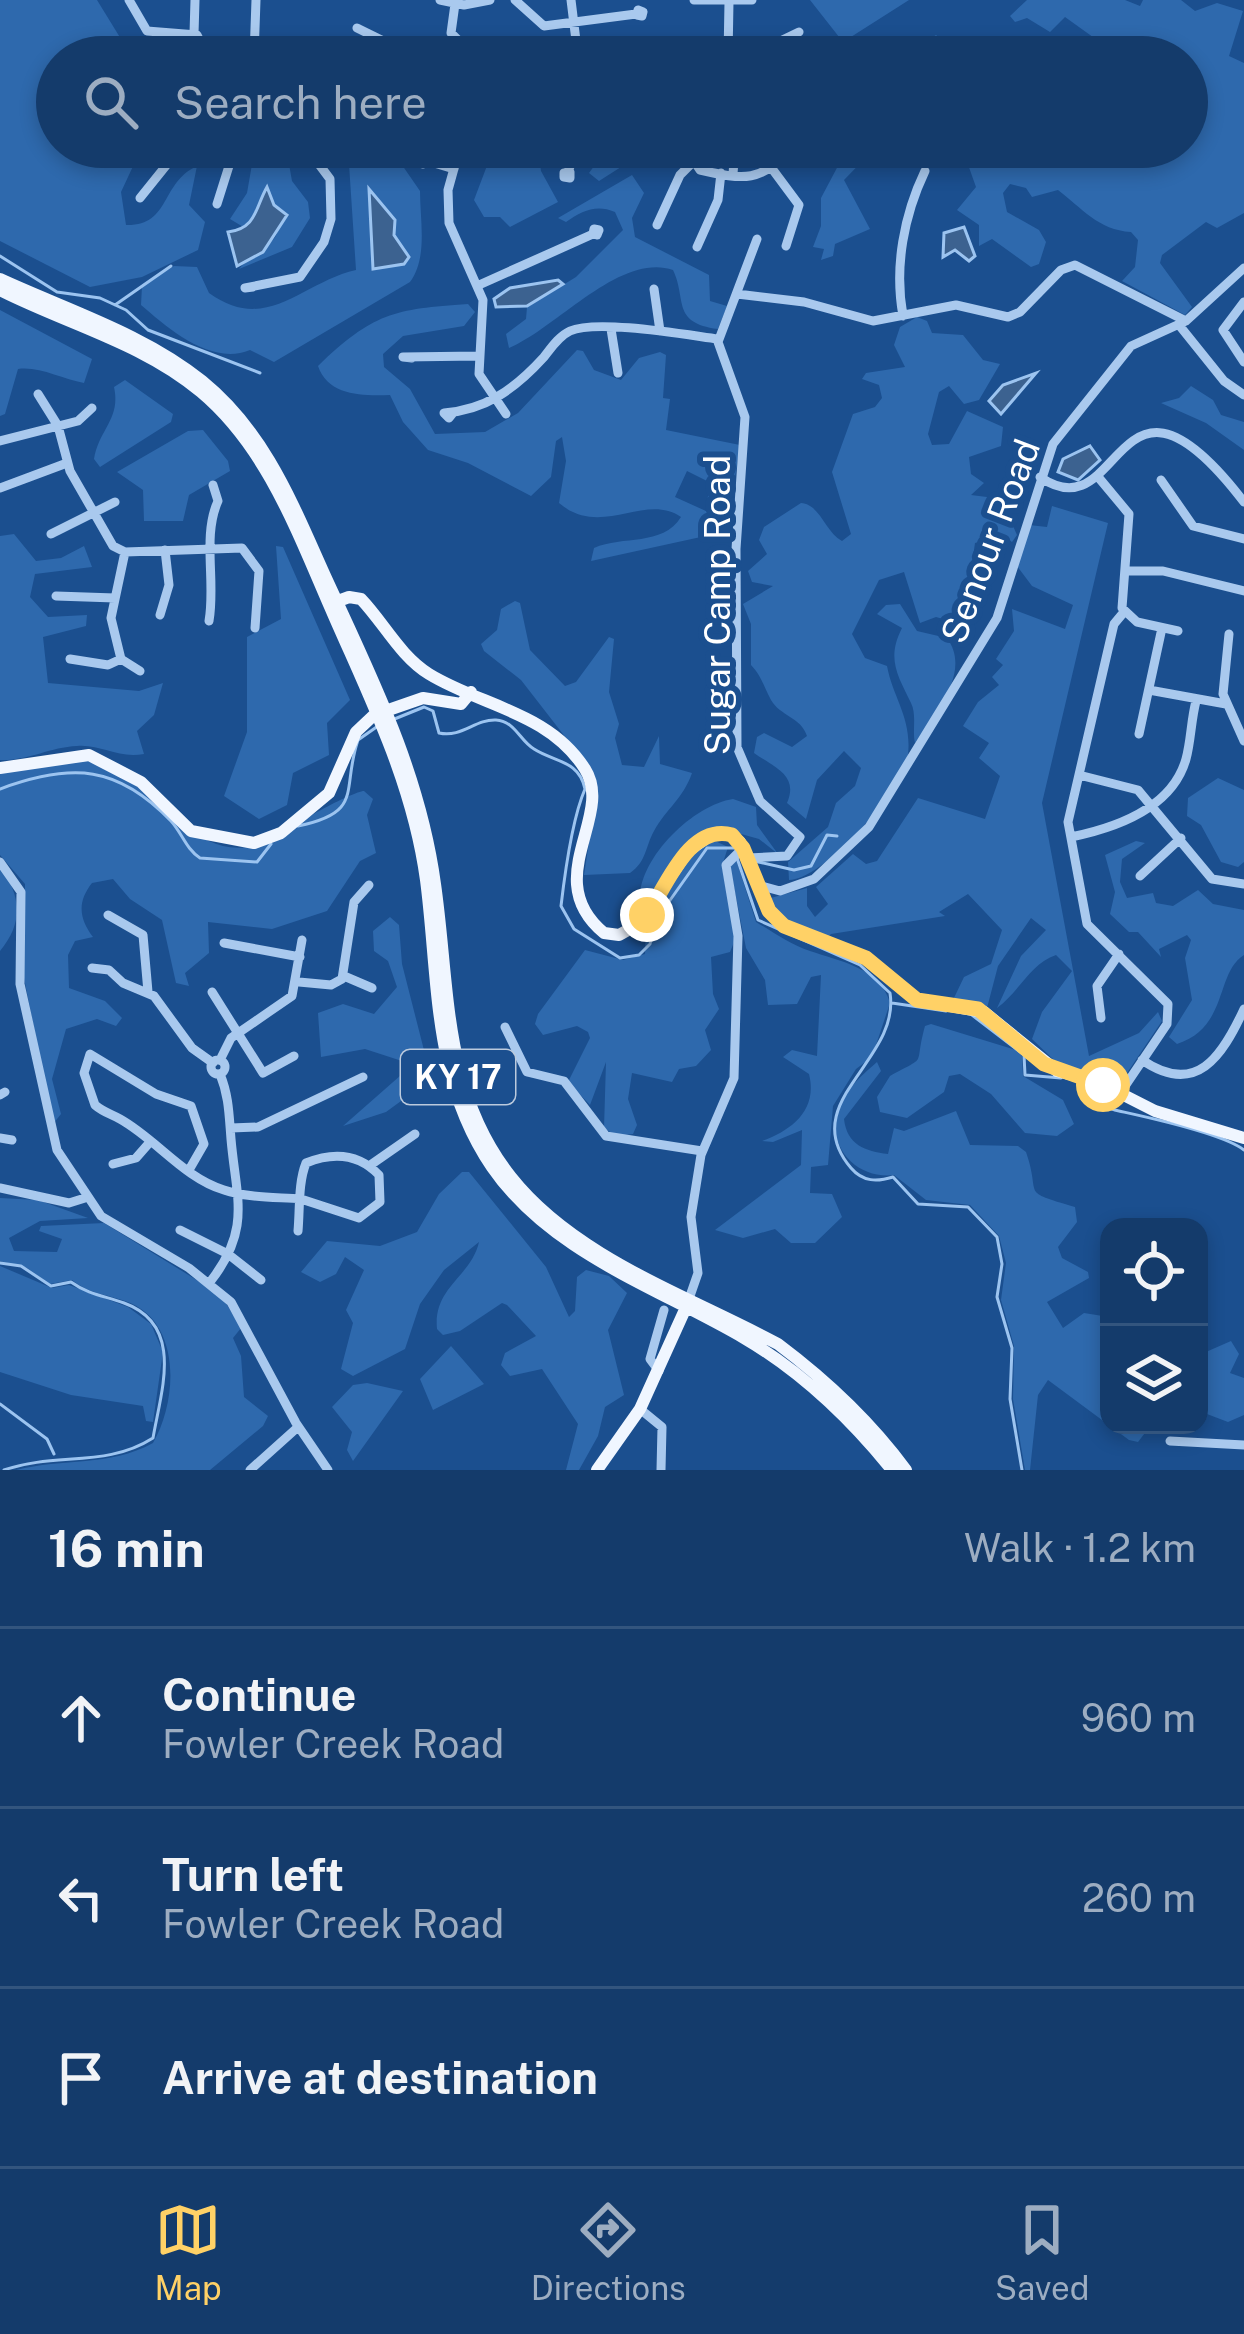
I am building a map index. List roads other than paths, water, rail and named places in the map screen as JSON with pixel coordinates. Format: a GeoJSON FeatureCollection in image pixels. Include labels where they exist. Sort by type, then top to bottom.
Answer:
{"type":"FeatureCollection","features":[{"type":"Feature","properties":{"kind":"main road","name":"KY 17"},"geometry":{"type":"LineString","coordinates":[[0,279],[160,352],[227,403],[272,462],[400,753],[425,874],[444,1056],[473,1136],[507,1187],[555,1233],[806,1365],[855,1410],[906,1470]]}},
{"type":"Feature","properties":{"kind":"main road","name":"KY 17"},"geometry":{"type":"LineString","coordinates":[[0,290],[164,365],[225,414],[267,472],[333,603]]}},
{"type":"Feature","properties":{"kind":"main road"},"geometry":{"type":"LineString","coordinates":[[333,603],[361,599],[422,669],[524,716],[588,775],[592,796],[578,849],[576,882],[604,933],[619,935],[637,926],[688,851],[705,837],[727,833],[769,911],[790,930],[866,958],[917,1000],[978,1009],[1044,1064],[1244,1138]]}},
{"type":"Feature","properties":{"kind":"main road"},"geometry":{"type":"LineString","coordinates":[[0,768],[89,755],[141,782],[191,831],[218,840],[261,842],[281,833],[328,793],[356,733],[374,715],[424,698],[460,704],[471,692]]}},
{"type":"Feature","properties":{"kind":"main road","name":"KY 17"},"geometry":{"type":"LineString","coordinates":[[688,1302],[791,1369],[892,1470]]}},
{"type":"Feature","properties":{"kind":"main road"},"geometry":{"type":"LineString","coordinates":[[597,1470],[640,1409],[688,1302]]}},
{"type":"Feature","properties":{"kind":"street"},"geometry":{"type":"LineString","coordinates":[[129,0],[151,33],[196,36]]}},
{"type":"Feature","properties":{"kind":"street"},"geometry":{"type":"LineString","coordinates":[[194,34],[195,0]]}},
{"type":"Feature","properties":{"kind":"street"},"geometry":{"type":"LineString","coordinates":[[255,36],[256,0]]}},
{"type":"Feature","properties":{"kind":"street"},"geometry":{"type":"LineString","coordinates":[[440,0],[455,4],[490,0]]}},
{"type":"Feature","properties":{"kind":"street"},"geometry":{"type":"LineString","coordinates":[[515,0],[539,24],[636,14]]}},
{"type":"Feature","properties":{"kind":"street"},"geometry":{"type":"LineString","coordinates":[[571,0],[576,36]]}},
{"type":"Feature","properties":{"kind":"street"},"geometry":{"type":"LineString","coordinates":[[694,0],[752,0]]}},
{"type":"Feature","properties":{"kind":"street"},"geometry":{"type":"LineString","coordinates":[[728,36],[729,2]]}},
{"type":"Feature","properties":{"kind":"street"},"geometry":{"type":"LineString","coordinates":[[454,36],[455,4]]}},
{"type":"Feature","properties":{"kind":"street"},"geometry":{"type":"LineString","coordinates":[[357,28],[373,36]]}},
{"type":"Feature","properties":{"kind":"street"},"geometry":{"type":"LineString","coordinates":[[791,36],[799,32]]}},
{"type":"Feature","properties":{"kind":"street"},"geometry":{"type":"LineString","coordinates":[[140,198],[164,168]]}},
{"type":"Feature","properties":{"kind":"street"},"geometry":{"type":"LineString","coordinates":[[217,204],[228,168]]}},
{"type":"Feature","properties":{"kind":"street"},"geometry":{"type":"LineString","coordinates":[[253,287],[300,277],[327,234],[330,179],[322,168]]}},
{"type":"Feature","properties":{"kind":"street"},"geometry":{"type":"LineString","coordinates":[[450,168],[449,223],[479,285],[484,310],[479,374],[506,414]]}},
{"type":"Feature","properties":{"kind":"street"},"geometry":{"type":"LineString","coordinates":[[656,225],[687,168]]}},
{"type":"Feature","properties":{"kind":"street"},"geometry":{"type":"LineString","coordinates":[[710,168],[757,176],[773,170],[799,205],[786,246]]}},
{"type":"Feature","properties":{"kind":"street"},"geometry":{"type":"LineString","coordinates":[[697,247],[729,168]]}},
{"type":"Feature","properties":{"kind":"street"},"geometry":{"type":"LineString","coordinates":[[903,316],[899,291],[906,225],[925,171]]}},
{"type":"Feature","properties":{"kind":"street"},"geometry":{"type":"LineString","coordinates":[[479,285],[593,234]]}},
{"type":"Feature","properties":{"kind":"street"},"geometry":{"type":"LineString","coordinates":[[453,413],[496,400],[520,383],[567,332],[592,328],[660,331],[718,340],[757,239]]}},
{"type":"Feature","properties":{"kind":"street"},"geometry":{"type":"LineString","coordinates":[[737,294],[804,302],[868,321],[956,304],[1012,316],[1061,270],[1075,265],[1183,323],[1224,380],[1244,395]]}},
{"type":"Feature","properties":{"kind":"street","name":"Senour Road"},"geometry":{"type":"LineString","coordinates":[[758,885],[781,891],[814,879],[851,848],[882,812],[997,618],[1053,444],[1126,351],[1183,323],[1244,268]]}},
{"type":"Feature","properties":{"kind":"street"},"geometry":{"type":"LineString","coordinates":[[654,289],[660,331]]}},
{"type":"Feature","properties":{"kind":"street"},"geometry":{"type":"LineString","coordinates":[[1244,302],[1223,330],[1244,362]]}},
{"type":"Feature","properties":{"kind":"street"},"geometry":{"type":"LineString","coordinates":[[611,329],[618,373]]}},
{"type":"Feature","properties":{"kind":"street","name":"Sugar Camp Road"},"geometry":{"type":"LineString","coordinates":[[718,340],[745,417],[736,549],[736,747],[760,800],[800,837],[793,852],[782,859],[741,854]]}},
{"type":"Feature","properties":{"kind":"street"},"geometry":{"type":"LineString","coordinates":[[412,358],[478,356]]}},
{"type":"Feature","properties":{"kind":"street"},"geometry":{"type":"LineString","coordinates":[[38,394],[58,426],[67,463],[113,546],[125,552],[242,548],[257,565],[256,628]]}},
{"type":"Feature","properties":{"kind":"street"},"geometry":{"type":"LineString","coordinates":[[0,441],[81,419],[92,408]]}},
{"type":"Feature","properties":{"kind":"street"},"geometry":{"type":"LineString","coordinates":[[1040,476],[1068,485],[1099,478],[1128,440],[1153,431],[1204,453],[1244,502]]}},
{"type":"Feature","properties":{"kind":"street"},"geometry":{"type":"LineString","coordinates":[[0,488],[67,463]]}},
{"type":"Feature","properties":{"kind":"street"},"geometry":{"type":"LineString","coordinates":[[1099,478],[1128,510],[1126,571],[1119,596],[1124,612],[1136,622],[1178,632]]}},
{"type":"Feature","properties":{"kind":"street"},"geometry":{"type":"LineString","coordinates":[[1161,480],[1193,526],[1244,539]]}},
{"type":"Feature","properties":{"kind":"street"},"geometry":{"type":"LineString","coordinates":[[209,621],[210,518],[218,501],[213,485]]}},
{"type":"Feature","properties":{"kind":"street"},"geometry":{"type":"LineString","coordinates":[[51,534],[115,502]]}},
{"type":"Feature","properties":{"kind":"street"},"geometry":{"type":"LineString","coordinates":[[160,615],[169,585],[165,550]]}},
{"type":"Feature","properties":{"kind":"street"},"geometry":{"type":"LineString","coordinates":[[125,552],[111,622],[121,659],[140,671]]}},
{"type":"Feature","properties":{"kind":"street"},"geometry":{"type":"LineString","coordinates":[[1126,571],[1163,571],[1244,591]]}},
{"type":"Feature","properties":{"kind":"street"},"geometry":{"type":"LineString","coordinates":[[56,596],[115,598]]}},
{"type":"Feature","properties":{"kind":"street"},"geometry":{"type":"LineString","coordinates":[[1119,1095],[1166,1024],[1168,1004],[1087,924],[1069,813],[1114,624],[1124,612]]}},
{"type":"Feature","properties":{"kind":"street"},"geometry":{"type":"LineString","coordinates":[[1139,734],[1162,628]]}},
{"type":"Feature","properties":{"kind":"street"},"geometry":{"type":"LineString","coordinates":[[1229,634],[1222,668],[1226,704],[1244,741]]}},
{"type":"Feature","properties":{"kind":"street"},"geometry":{"type":"LineString","coordinates":[[70,659],[112,665],[121,659]]}},
{"type":"Feature","properties":{"kind":"street"},"geometry":{"type":"LineString","coordinates":[[1149,690],[1226,704]]}},
{"type":"Feature","properties":{"kind":"street"},"geometry":{"type":"LineString","coordinates":[[1071,837],[1124,826],[1150,803],[1184,765],[1196,701]]}},
{"type":"Feature","properties":{"kind":"street"},"geometry":{"type":"LineString","coordinates":[[1079,775],[1134,788],[1212,879],[1244,884]]}},
{"type":"Feature","properties":{"kind":"street"},"geometry":{"type":"LineString","coordinates":[[1140,876],[1181,838]]}},
{"type":"Feature","properties":{"kind":"street"},"geometry":{"type":"LineString","coordinates":[[688,1302],[698,1273],[692,1217],[702,1151],[734,1078],[738,936],[726,870],[741,854]]}},
{"type":"Feature","properties":{"kind":"street"},"geometry":{"type":"LineString","coordinates":[[0,862],[21,892],[20,984],[47,1126],[85,1198],[115,1226],[210,1282],[236,1309],[298,1427],[328,1470]]}},
{"type":"Feature","properties":{"kind":"street"},"geometry":{"type":"LineString","coordinates":[[298,982],[331,985],[344,976],[352,906],[369,885]]}},
{"type":"Feature","properties":{"kind":"street"},"geometry":{"type":"LineString","coordinates":[[108,915],[143,935],[148,992]]}},
{"type":"Feature","properties":{"kind":"street"},"geometry":{"type":"LineString","coordinates":[[210,1282],[228,1254],[241,1194],[220,1074],[213,1071],[238,1033],[289,1000],[298,982],[302,940]]}},
{"type":"Feature","properties":{"kind":"street"},"geometry":{"type":"LineString","coordinates":[[224,943],[300,957]]}},
{"type":"Feature","properties":{"kind":"street"},"geometry":{"type":"LineString","coordinates":[[1101,1018],[1097,986],[1119,954]]}},
{"type":"Feature","properties":{"kind":"street"},"geometry":{"type":"LineString","coordinates":[[92,968],[109,970],[123,983],[148,992],[192,1048],[216,1062]]}},
{"type":"Feature","properties":{"kind":"street"},"geometry":{"type":"LineString","coordinates":[[344,976],[372,988]]}},
{"type":"Feature","properties":{"kind":"street"},"geometry":{"type":"LineString","coordinates":[[212,992],[263,1073],[294,1056]]}},
{"type":"Feature","properties":{"kind":"street"},"geometry":{"type":"LineString","coordinates":[[1142,1060],[1171,1077],[1193,1074],[1227,1042],[1244,1009]]}},
{"type":"Feature","properties":{"kind":"street"},"geometry":{"type":"LineString","coordinates":[[505,1027],[527,1072],[564,1081],[606,1136],[702,1151]]}},
{"type":"Feature","properties":{"kind":"street"},"geometry":{"type":"LineString","coordinates":[[189,1170],[204,1144],[189,1103],[155,1094],[90,1054],[84,1073],[91,1101],[189,1170],[210,1184],[241,1194],[301,1199],[349,1218],[366,1216],[378,1205],[382,1191],[369,1166],[341,1155],[310,1161],[303,1170],[301,1199],[298,1231]]}},
{"type":"Feature","properties":{"kind":"street"},"geometry":{"type":"LineString","coordinates":[[231,1128],[258,1127],[363,1077]]}},
{"type":"Feature","properties":{"kind":"street"},"geometry":{"type":"LineString","coordinates":[[369,1166],[415,1134]]}},
{"type":"Feature","properties":{"kind":"street"},"geometry":{"type":"LineString","coordinates":[[113,1164],[136,1158],[150,1142]]}},
{"type":"Feature","properties":{"kind":"street"},"geometry":{"type":"LineString","coordinates":[[0,1188],[69,1203],[85,1198]]}},
{"type":"Feature","properties":{"kind":"street"},"geometry":{"type":"LineString","coordinates":[[180,1230],[228,1254],[261,1280]]}},
{"type":"Feature","properties":{"kind":"street"},"geometry":{"type":"LineString","coordinates":[[659,1371],[650,1359],[664,1310]]}},
{"type":"Feature","properties":{"kind":"street"},"geometry":{"type":"LineString","coordinates":[[640,1409],[662,1427],[662,1470]]}},
{"type":"Feature","properties":{"kind":"street"},"geometry":{"type":"LineString","coordinates":[[250,1470],[298,1427]]}},
{"type":"Feature","properties":{"kind":"street"},"geometry":{"type":"LineString","coordinates":[[1170,1442],[1244,1445]]}},
{"type":"Feature","properties":{"kind":"waterway"},"geometry":{"type":"LineString","coordinates":[[0,256],[57,292],[100,298],[126,310],[148,330],[260,373]]}},
{"type":"Feature","properties":{"kind":"waterway"},"geometry":{"type":"LineString","coordinates":[[115,305],[171,266]]}},
{"type":"Feature","properties":{"kind":"waterway"},"geometry":{"type":"LineString","coordinates":[[392,720],[424,707],[433,711],[439,733],[455,733],[488,720],[503,721],[534,749],[577,772],[585,789],[561,906],[574,929],[620,958],[639,955],[650,944],[656,920],[707,848],[735,848]]}},
{"type":"Feature","properties":{"kind":"waterway"},"geometry":{"type":"LineString","coordinates":[[298,826],[342,806],[358,740],[378,726]]}},
{"type":"Feature","properties":{"kind":"waterway"},"geometry":{"type":"LineString","coordinates":[[0,789],[50,775],[93,774],[132,789],[151,803],[200,858],[257,862],[271,844]]}},
{"type":"Feature","properties":{"kind":"waterway"},"geometry":{"type":"LineString","coordinates":[[754,861],[794,870],[811,866],[827,835],[837,836]]}},
{"type":"Feature","properties":{"kind":"waterway"},"geometry":{"type":"LineString","coordinates":[[737,858],[758,920],[860,965],[890,993],[881,1040],[842,1102],[835,1122],[837,1144],[860,1176],[893,1177],[918,1204],[968,1207],[997,1237],[1002,1264],[997,1297],[1012,1348],[1010,1399],[1022,1470]]}},
{"type":"Feature","properties":{"kind":"waterway"},"geometry":{"type":"LineString","coordinates":[[892,1003],[946,1011]]}},
{"type":"Feature","properties":{"kind":"waterway"},"geometry":{"type":"LineString","coordinates":[[972,1015],[1024,1055],[1025,1075],[1061,1078]]}},
{"type":"Feature","properties":{"kind":"waterway"},"geometry":{"type":"LineString","coordinates":[[1081,1083],[1112,1109],[1202,1132],[1244,1150]]}},
{"type":"Feature","properties":{"kind":"waterway"},"geometry":{"type":"LineString","coordinates":[[0,1263],[21,1266],[51,1286],[71,1282],[143,1313],[155,1327],[164,1361],[153,1438],[99,1457],[4,1470]]}},
{"type":"Feature","properties":{"kind":"waterway"},"geometry":{"type":"LineString","coordinates":[[0,1404],[47,1439],[54,1454]]}}]}
